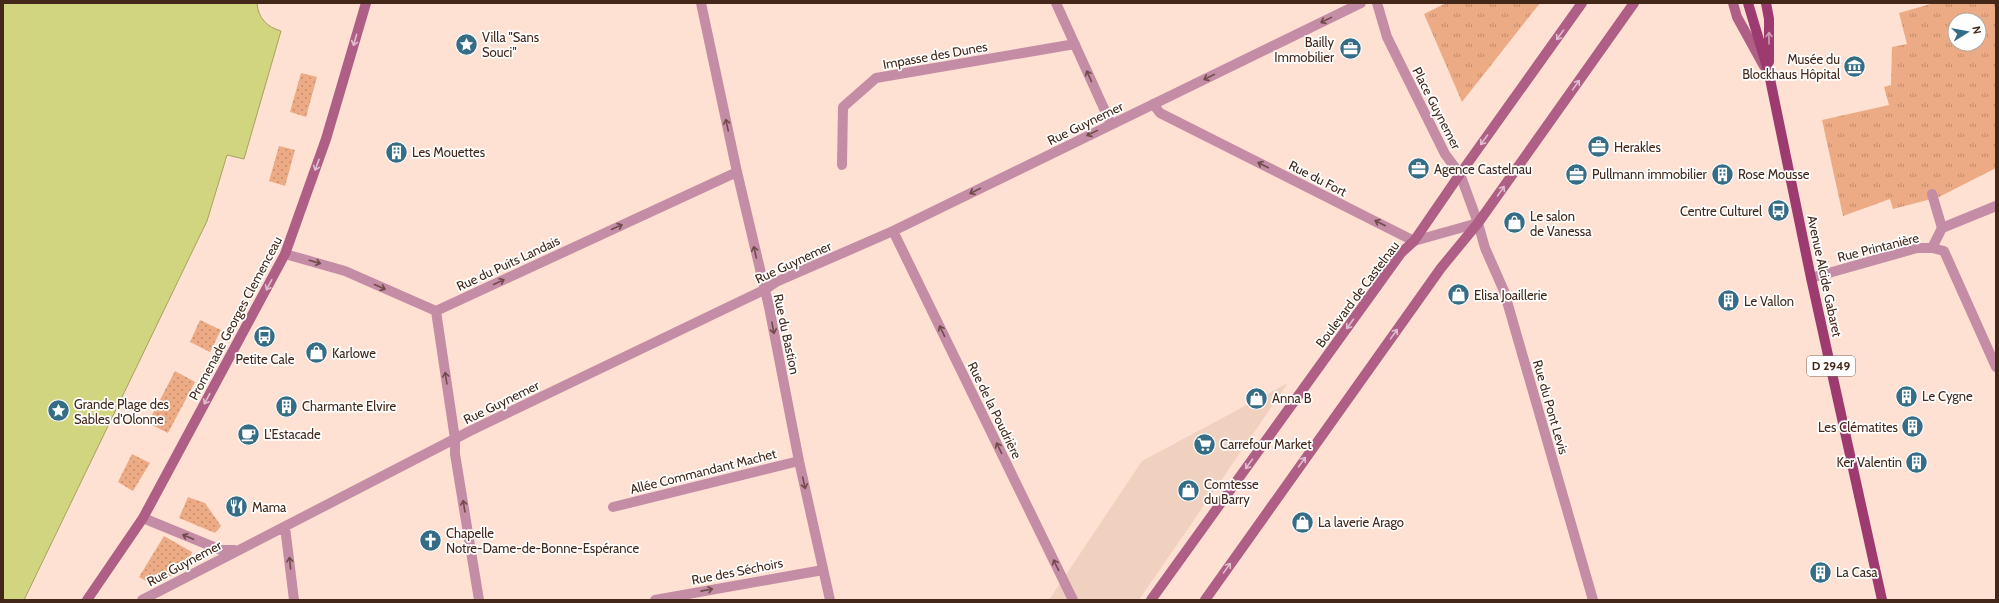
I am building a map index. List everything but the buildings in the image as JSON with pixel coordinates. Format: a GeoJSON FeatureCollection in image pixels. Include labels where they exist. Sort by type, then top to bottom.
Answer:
{"type":"FeatureCollection","features":[{"type":"Feature","properties":{"kind":"main road","name":"Avenue Alcide Gabaret"},"geometry":{"type":"LineString","coordinates":[[1748,3],[1769,74],[1811,278],[1882,600]]}},
{"type":"Feature","properties":{"kind":"main road","name":"Avenue Alcide Gabaret"},"geometry":{"type":"LineString","coordinates":[[1766,3],[1769,19],[1769,74]]}},
{"type":"Feature","properties":{"kind":"street","name":"Promenade Georges Clemenceau"},"geometry":{"type":"LineString","coordinates":[[87,600],[143,518],[286,254],[326,139],[366,3]]}},
{"type":"Feature","properties":{"kind":"street","name":"Rue du Bastion"},"geometry":{"type":"LineString","coordinates":[[701,3],[830,600]]}},
{"type":"Feature","properties":{"kind":"street"},"geometry":{"type":"LineString","coordinates":[[1056,3],[1110,124]]}},
{"type":"Feature","properties":{"kind":"street","name":"Rue Guynemer"},"geometry":{"type":"LineString","coordinates":[[142,600],[238,549],[285,527],[455,439],[764,290],[776,282],[893,231],[1361,3]]}},
{"type":"Feature","properties":{"kind":"street","name":"Place Guynemer"},"geometry":{"type":"LineString","coordinates":[[1377,3],[1386,37],[1445,154],[1460,174],[1478,223]]}},
{"type":"Feature","properties":{"kind":"street","name":"Boulevard de Castelnau"},"geometry":{"type":"LineString","coordinates":[[1151,600],[1401,253],[1414,241],[1582,3]]}},
{"type":"Feature","properties":{"kind":"street"},"geometry":{"type":"LineString","coordinates":[[1205,600],[1441,268],[1478,223],[1634,3]]}},
{"type":"Feature","properties":{"kind":"street","name":"Avenue Alcide Gabaret"},"geometry":{"type":"LineString","coordinates":[[1734,3],[1737,17],[1769,74]]}},
{"type":"Feature","properties":{"kind":"street","name":"Impasse des Dunes"},"geometry":{"type":"LineString","coordinates":[[842,165],[843,107],[876,78],[1075,44]]}},
{"type":"Feature","properties":{"kind":"street","name":"Rue du Fort"},"geometry":{"type":"LineString","coordinates":[[1154,104],[1160,113],[1414,241]]}},
{"type":"Feature","properties":{"kind":"street","name":"Rue du Puits Landais"},"geometry":{"type":"LineString","coordinates":[[436,311],[737,172]]}},
{"type":"Feature","properties":{"kind":"street"},"geometry":{"type":"LineString","coordinates":[[1932,194],[1942,228]]}},
{"type":"Feature","properties":{"kind":"street"},"geometry":{"type":"LineString","coordinates":[[1932,248],[1942,228],[1996,206]]}},
{"type":"Feature","properties":{"kind":"street"},"geometry":{"type":"LineString","coordinates":[[1414,241],[1478,223]]}},
{"type":"Feature","properties":{"kind":"street","name":"Rue du Pont Levis"},"geometry":{"type":"LineString","coordinates":[[1478,223],[1485,248],[1504,291],[1593,600]]}},
{"type":"Feature","properties":{"kind":"street","name":"Rue de la Poudrière"},"geometry":{"type":"LineString","coordinates":[[893,231],[1073,600]]}},
{"type":"Feature","properties":{"kind":"street","name":"Rue Printanière"},"geometry":{"type":"LineString","coordinates":[[1811,278],[1917,248],[1932,248],[1944,251],[1996,367]]}},
{"type":"Feature","properties":{"kind":"street"},"geometry":{"type":"LineString","coordinates":[[286,254],[344,271],[436,311],[455,439],[455,454],[479,600]]}},
{"type":"Feature","properties":{"kind":"street","name":"Allée Commandant Machet"},"geometry":{"type":"LineString","coordinates":[[614,508],[799,460]]}},
{"type":"Feature","properties":{"kind":"street","name":"Rue Guynemer"},"geometry":{"type":"LineString","coordinates":[[143,518],[221,550],[228,551],[238,549]]}},
{"type":"Feature","properties":{"kind":"street"},"geometry":{"type":"LineString","coordinates":[[285,527],[294,600]]}},
{"type":"Feature","properties":{"kind":"street","name":"Rue des Séchoirs"},"geometry":{"type":"LineString","coordinates":[[655,600],[823,570]]}},
{"type":"Feature","properties":{"kind":"shaded area","name":"Grande Plage des Sables d'Olonne"},"geometry":{"type":"Polygon","coordinates":[[[3,3],[257,3],[259,13],[264,21],[271,27],[281,31],[244,159],[227,155],[207,221],[24,600],[3,600],[3,3]]]}},
{"type":"Feature","properties":{"kind":"shaded area"},"geometry":{"type":"Polygon","coordinates":[[[1288,383],[1139,600],[1049,600],[1142,461],[1288,383]]]}},
{"type":"Feature","properties":{"kind":"green space"},"geometry":{"type":"Polygon","coordinates":[[[1446,3],[1540,3],[1462,102],[1424,14],[1446,3]]]}},
{"type":"Feature","properties":{"kind":"green space"},"geometry":{"type":"Polygon","coordinates":[[[1934,3],[1996,3],[1996,168],[1939,197],[1893,209],[1890,199],[1843,216],[1822,120],[1889,105],[1884,87],[1891,85],[1892,47],[1907,44],[1899,13],[1934,3]]]}},
{"type":"Feature","properties":{"kind":"green space"},"geometry":{"type":"Polygon","coordinates":[[[301,73],[317,77],[306,117],[290,112],[301,73]]]}},
{"type":"Feature","properties":{"kind":"green space"},"geometry":{"type":"Polygon","coordinates":[[[279,146],[295,150],[285,186],[269,181],[279,146]]]}},
{"type":"Feature","properties":{"kind":"green space"},"geometry":{"type":"Polygon","coordinates":[[[200,320],[221,330],[210,352],[190,342],[200,320]]]}},
{"type":"Feature","properties":{"kind":"green space"},"geometry":{"type":"Polygon","coordinates":[[[175,371],[195,382],[168,433],[148,423],[175,371]]]}},
{"type":"Feature","properties":{"kind":"green space"},"geometry":{"type":"Polygon","coordinates":[[[132,454],[150,463],[133,491],[118,482],[132,454]]]}},
{"type":"Feature","properties":{"kind":"green space"},"geometry":{"type":"Polygon","coordinates":[[[188,497],[205,503],[221,526],[215,533],[179,518],[188,497]]]}},
{"type":"Feature","properties":{"kind":"green space"},"geometry":{"type":"Polygon","coordinates":[[[164,536],[192,552],[188,567],[153,585],[139,577],[164,536]]]}},
{"type":"Feature","properties":{"kind":"place","name":"Villa \"Sans Souci\""},"geometry":{"type":"Point","coordinates":[467,44]}},
{"type":"Feature","properties":{"kind":"place","name":"Bailly Immobilier"},"geometry":{"type":"Point","coordinates":[1350,49]}},
{"type":"Feature","properties":{"kind":"place","name":"Musée du Blockhaus Hôpital"},"geometry":{"type":"Point","coordinates":[1855,66]}},
{"type":"Feature","properties":{"kind":"place","name":"Herakles"},"geometry":{"type":"Point","coordinates":[1598,147]}},
{"type":"Feature","properties":{"kind":"place","name":"Les Mouettes"},"geometry":{"type":"Point","coordinates":[396,152]}},
{"type":"Feature","properties":{"kind":"place","name":"Agence Castelnau"},"geometry":{"type":"Point","coordinates":[1419,169]}},
{"type":"Feature","properties":{"kind":"place","name":"Pullmann immobilier"},"geometry":{"type":"Point","coordinates":[1577,174]}},
{"type":"Feature","properties":{"kind":"place","name":"Rose Mousse"},"geometry":{"type":"Point","coordinates":[1723,174]}},
{"type":"Feature","properties":{"kind":"place","name":"Centre Culturel"},"geometry":{"type":"Point","coordinates":[1778,211]}},
{"type":"Feature","properties":{"kind":"place","name":"Le salon de Vanessa"},"geometry":{"type":"Point","coordinates":[1514,223]}},
{"type":"Feature","properties":{"kind":"place","name":"Elisa Joaillerie"},"geometry":{"type":"Point","coordinates":[1459,295]}},
{"type":"Feature","properties":{"kind":"place","name":"Le Vallon"},"geometry":{"type":"Point","coordinates":[1728,301]}},
{"type":"Feature","properties":{"kind":"place","name":"Petite Cale"},"geometry":{"type":"Point","coordinates":[265,337]}},
{"type":"Feature","properties":{"kind":"place","name":"Karlowe"},"geometry":{"type":"Point","coordinates":[316,353]}},
{"type":"Feature","properties":{"kind":"place","name":"Le Cygne"},"geometry":{"type":"Point","coordinates":[1907,396]}},
{"type":"Feature","properties":{"kind":"place","name":"Anna B"},"geometry":{"type":"Point","coordinates":[1256,398]}},
{"type":"Feature","properties":{"kind":"place","name":"Charmante Elvire"},"geometry":{"type":"Point","coordinates":[286,406]}},
{"type":"Feature","properties":{"kind":"place","name":"Grande Plage des Sables d'Olonne"},"geometry":{"type":"Point","coordinates":[59,411]}},
{"type":"Feature","properties":{"kind":"place","name":"Les Clématites"},"geometry":{"type":"Point","coordinates":[1913,427]}},
{"type":"Feature","properties":{"kind":"place","name":"L'Estacade"},"geometry":{"type":"Point","coordinates":[249,434]}},
{"type":"Feature","properties":{"kind":"place","name":"Carrefour Market"},"geometry":{"type":"Point","coordinates":[1205,444]}},
{"type":"Feature","properties":{"kind":"place","name":"Ker Valentin"},"geometry":{"type":"Point","coordinates":[1917,462]}},
{"type":"Feature","properties":{"kind":"place","name":"Comtesse du Barry"},"geometry":{"type":"Point","coordinates":[1188,491]}},
{"type":"Feature","properties":{"kind":"place","name":"Mama"},"geometry":{"type":"Point","coordinates":[236,507]}},
{"type":"Feature","properties":{"kind":"place","name":"La laverie Arago"},"geometry":{"type":"Point","coordinates":[1302,522]}},
{"type":"Feature","properties":{"kind":"place","name":"Chapelle Notre-Dame-de-Bonne-Espérance"},"geometry":{"type":"Point","coordinates":[430,540]}},
{"type":"Feature","properties":{"kind":"place","name":"La Casa"},"geometry":{"type":"Point","coordinates":[1821,572]}}]}
